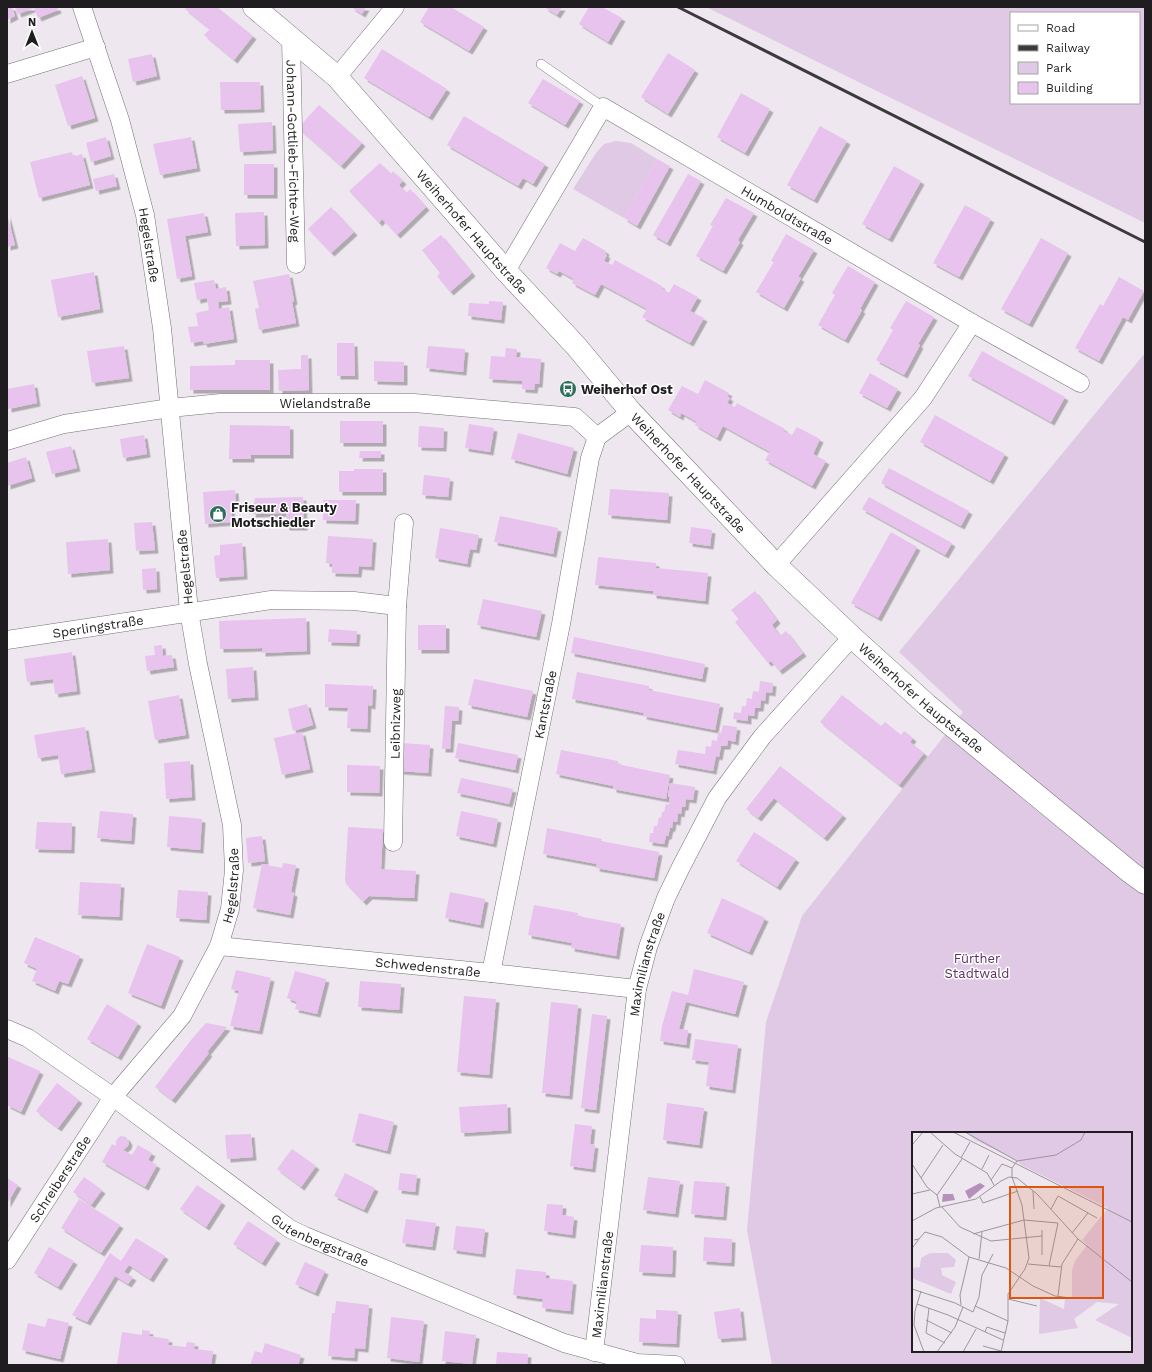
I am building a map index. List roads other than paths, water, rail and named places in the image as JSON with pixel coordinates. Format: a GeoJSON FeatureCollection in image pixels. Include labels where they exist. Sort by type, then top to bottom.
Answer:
{"type":"FeatureCollection","features":[{"type":"Feature","properties":{"kind":"street","name":"Hegelstraße"},"geometry":{"type":"LineString","coordinates":[[82,7],[120,120],[145,215],[162,328],[189,612],[198,664],[232,825],[234,870],[230,909],[219,946],[182,1016],[113,1097]]}},
{"type":"Feature","properties":{"kind":"street","name":"Weiherhofer Hauptstraße"},"geometry":{"type":"LineString","coordinates":[[254,7],[337,77],[506,272],[576,346],[631,412],[776,565],[927,705],[1145,883]]}},
{"type":"Feature","properties":{"kind":"street"},"geometry":{"type":"LineString","coordinates":[[337,77],[395,7]]}},
{"type":"Feature","properties":{"kind":"street","name":"Johann-Gottlieb-Fichte-Weg"},"geometry":{"type":"LineString","coordinates":[[291,38],[296,264]]}},
{"type":"Feature","properties":{"kind":"street"},"geometry":{"type":"LineString","coordinates":[[7,74],[96,47]]}},
{"type":"Feature","properties":{"kind":"street"},"geometry":{"type":"LineString","coordinates":[[506,272],[603,107]]}},
{"type":"Feature","properties":{"kind":"street","name":"Humboldtstraße"},"geometry":{"type":"LineString","coordinates":[[603,107],[972,323],[1080,383]]}},
{"type":"Feature","properties":{"kind":"street"},"geometry":{"type":"LineString","coordinates":[[776,565],[923,398],[972,323]]}},
{"type":"Feature","properties":{"kind":"street","name":"Wielandstraße"},"geometry":{"type":"LineString","coordinates":[[7,441],[64,424],[170,408],[221,403],[414,402],[575,417],[598,437]]}},
{"type":"Feature","properties":{"kind":"street"},"geometry":{"type":"LineString","coordinates":[[598,437],[631,412]]}},
{"type":"Feature","properties":{"kind":"street","name":"Kantstraße"},"geometry":{"type":"LineString","coordinates":[[491,973],[561,624],[590,458],[598,437]]}},
{"type":"Feature","properties":{"kind":"street","name":"Leibnizweg"},"geometry":{"type":"LineString","coordinates":[[393,842],[397,606],[404,523]]}},
{"type":"Feature","properties":{"kind":"street"},"geometry":{"type":"LineString","coordinates":[[189,612],[271,600],[354,601],[397,606]]}},
{"type":"Feature","properties":{"kind":"street","name":"Sperlingstraße"},"geometry":{"type":"LineString","coordinates":[[7,640],[189,612]]}},
{"type":"Feature","properties":{"kind":"street","name":"Maximilianstraße"},"geometry":{"type":"LineString","coordinates":[[594,1352],[637,990],[648,948],[666,898],[680,867],[717,798],[762,737],[852,637]]}},
{"type":"Feature","properties":{"kind":"street","name":"Schwedenstraße"},"geometry":{"type":"LineString","coordinates":[[219,946],[491,973],[637,990]]}},
{"type":"Feature","properties":{"kind":"street","name":"Gutenbergstraße"},"geometry":{"type":"LineString","coordinates":[[7,1028],[28,1038],[113,1097],[290,1229],[557,1340],[594,1352],[637,1363],[676,1365]]}},
{"type":"Feature","properties":{"kind":"street","name":"Schreiberstraße"},"geometry":{"type":"LineString","coordinates":[[7,1260],[113,1097]]}},
{"type":"Feature","properties":{"kind":"lane","name":"Humboldtstraße"},"geometry":{"type":"LineString","coordinates":[[541,64],[603,107]]}},
{"type":"Feature","properties":{"kind":"railway"},"geometry":{"type":"LineString","coordinates":[[678,7],[1145,242]]}},
{"type":"Feature","properties":{"kind":"place","name":"Weiherhof Ost"},"geometry":{"type":"Point","coordinates":[568,389]}},
{"type":"Feature","properties":{"kind":"place","name":"Friseur & Beauty Motschiedler"},"geometry":{"type":"Point","coordinates":[218,514]}},
{"type":"Feature","properties":{"kind":"park label","name":"Fürther Stadtwald"},"geometry":{"type":"Point","coordinates":[977,966]}}]}
